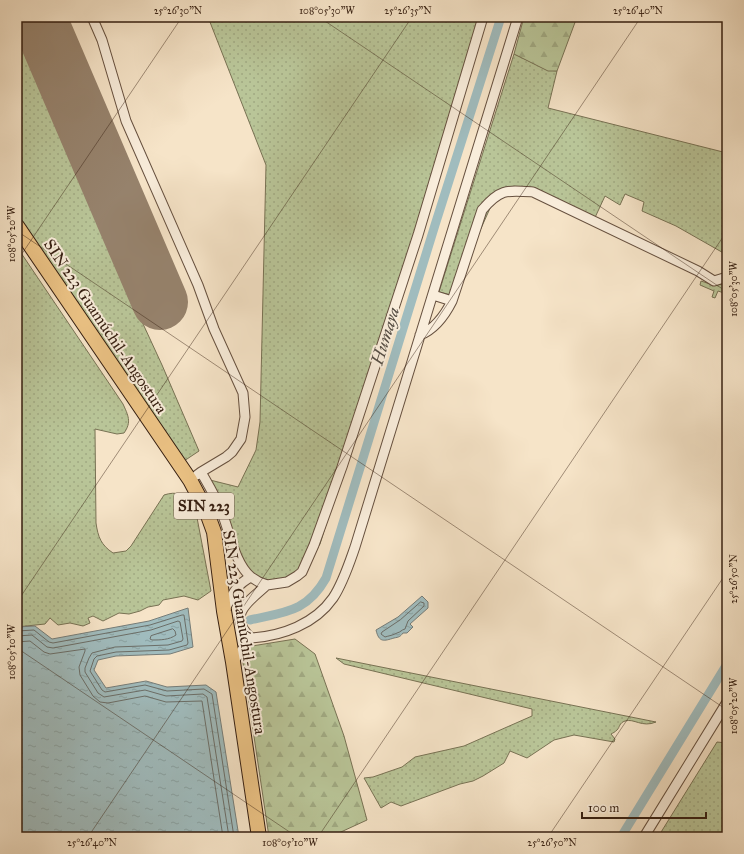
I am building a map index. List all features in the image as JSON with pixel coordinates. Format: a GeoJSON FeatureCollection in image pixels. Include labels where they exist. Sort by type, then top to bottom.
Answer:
{"type":"FeatureCollection","features":[{"type":"Feature","properties":{"kind":"main road","name":"SIN 223 Guamúchil-Angostura"},"geometry":{"type":"LineString","coordinates":[[17,226],[195,476],[214,532],[224,611],[259,837]]}},
{"type":"Feature","properties":{"kind":"street"},"geometry":{"type":"LineString","coordinates":[[92,17],[102,40],[126,121],[198,285],[214,329],[243,393],[245,417],[241,439],[232,452],[226,457],[195,476],[217,500],[242,568],[251,577],[267,585],[287,582],[298,576],[306,565],[314,545],[342,467],[418,235],[483,17]]}},
{"type":"Feature","properties":{"kind":"street"},"geometry":{"type":"LineString","coordinates":[[233,662],[251,638],[267,637],[290,630],[307,622],[321,612],[333,597],[346,573],[518,17]]}},
{"type":"Feature","properties":{"kind":"street"},"geometry":{"type":"LineString","coordinates":[[420,335],[426,333],[440,320],[452,301],[482,210],[492,198],[502,192],[513,190],[533,192],[698,271],[714,281],[727,277]]}},
{"type":"Feature","properties":{"kind":"street"},"geometry":{"type":"LineString","coordinates":[[433,295],[452,301]]}},
{"type":"Feature","properties":{"kind":"street"},"geometry":{"type":"LineString","coordinates":[[224,611],[238,586],[251,577]]}},
{"type":"Feature","properties":{"kind":"street"},"geometry":{"type":"LineString","coordinates":[[251,638],[241,627],[239,618],[242,610],[267,585]]}},
{"type":"Feature","properties":{"kind":"street"},"geometry":{"type":"LineString","coordinates":[[644,837],[727,702]]}},
{"type":"Feature","properties":{"kind":"green space"},"geometry":{"type":"Polygon","coordinates":[[[17,17],[27,17],[151,305],[138,313],[199,451],[184,461],[17,214],[17,17]]]}},
{"type":"Feature","properties":{"kind":"green space"},"geometry":{"type":"Polygon","coordinates":[[[208,17],[482,17],[320,544],[302,573],[266,587],[241,570],[206,479],[238,487],[256,450],[260,422],[266,165],[208,17]]]}},
{"type":"Feature","properties":{"kind":"green space"},"geometry":{"type":"Polygon","coordinates":[[[524,17],[577,17],[557,71],[548,71],[514,54],[524,17]]]}},
{"type":"Feature","properties":{"kind":"green space"},"geometry":{"type":"Polygon","coordinates":[[[514,54],[548,70],[557,71],[548,108],[727,153],[727,255],[676,226],[642,211],[644,202],[625,194],[620,205],[605,196],[592,224],[536,195],[496,195],[451,295],[439,292],[514,54]]]}},
{"type":"Feature","properties":{"kind":"green space"},"geometry":{"type":"Polygon","coordinates":[[[17,247],[123,404],[128,415],[129,422],[124,433],[117,434],[95,429],[96,523],[101,540],[113,553],[126,551],[131,546],[164,495],[176,493],[187,497],[194,502],[211,591],[198,600],[184,596],[163,600],[159,605],[148,607],[129,614],[119,613],[103,621],[93,616],[88,618],[90,623],[83,626],[70,623],[58,625],[50,618],[45,624],[17,627],[17,247]]]}},
{"type":"Feature","properties":{"kind":"green space"},"geometry":{"type":"Polygon","coordinates":[[[701,281],[710,284],[727,285],[727,294],[718,291],[715,298],[712,297],[714,291],[700,285],[701,281]]]}},
{"type":"Feature","properties":{"kind":"green space"},"geometry":{"type":"Polygon","coordinates":[[[295,639],[315,654],[344,736],[367,820],[330,837],[269,837],[242,656],[252,646],[295,639]]]}},
{"type":"Feature","properties":{"kind":"green space"},"geometry":{"type":"Polygon","coordinates":[[[336,658],[656,722],[651,724],[642,724],[628,720],[625,721],[615,732],[611,734],[615,739],[614,742],[574,735],[554,740],[527,758],[510,751],[504,763],[473,781],[460,784],[401,806],[391,802],[381,808],[364,778],[373,777],[402,767],[415,757],[464,746],[532,716],[532,709],[344,664],[336,658]]]}},
{"type":"Feature","properties":{"kind":"green space"},"geometry":{"type":"Polygon","coordinates":[[[717,742],[727,743],[727,837],[658,837],[717,742]]]}},
{"type":"Feature","properties":{"kind":"water"},"geometry":{"type":"Polygon","coordinates":[[[422,596],[428,602],[428,608],[410,624],[413,627],[407,633],[403,633],[398,637],[385,640],[380,639],[376,630],[398,617],[422,596]]]}},
{"type":"Feature","properties":{"kind":"water"},"geometry":{"type":"Polygon","coordinates":[[[188,608],[193,647],[170,654],[116,656],[98,660],[94,670],[106,688],[146,681],[167,687],[206,685],[216,692],[239,837],[17,837],[17,627],[35,626],[52,639],[149,621],[188,608]]]}},
{"type":"Feature","properties":{"kind":"waterway","name":"Humaya"},"geometry":{"type":"LineString","coordinates":[[250,620],[294,609],[311,598],[326,578],[501,17]]}},
{"type":"Feature","properties":{"kind":"waterway"},"geometry":{"type":"LineString","coordinates":[[621,837],[727,664]]}},
{"type":"Feature","properties":{"kind":"runway"},"geometry":{"type":"LineString","coordinates":[[38,17],[160,302]]}}]}
